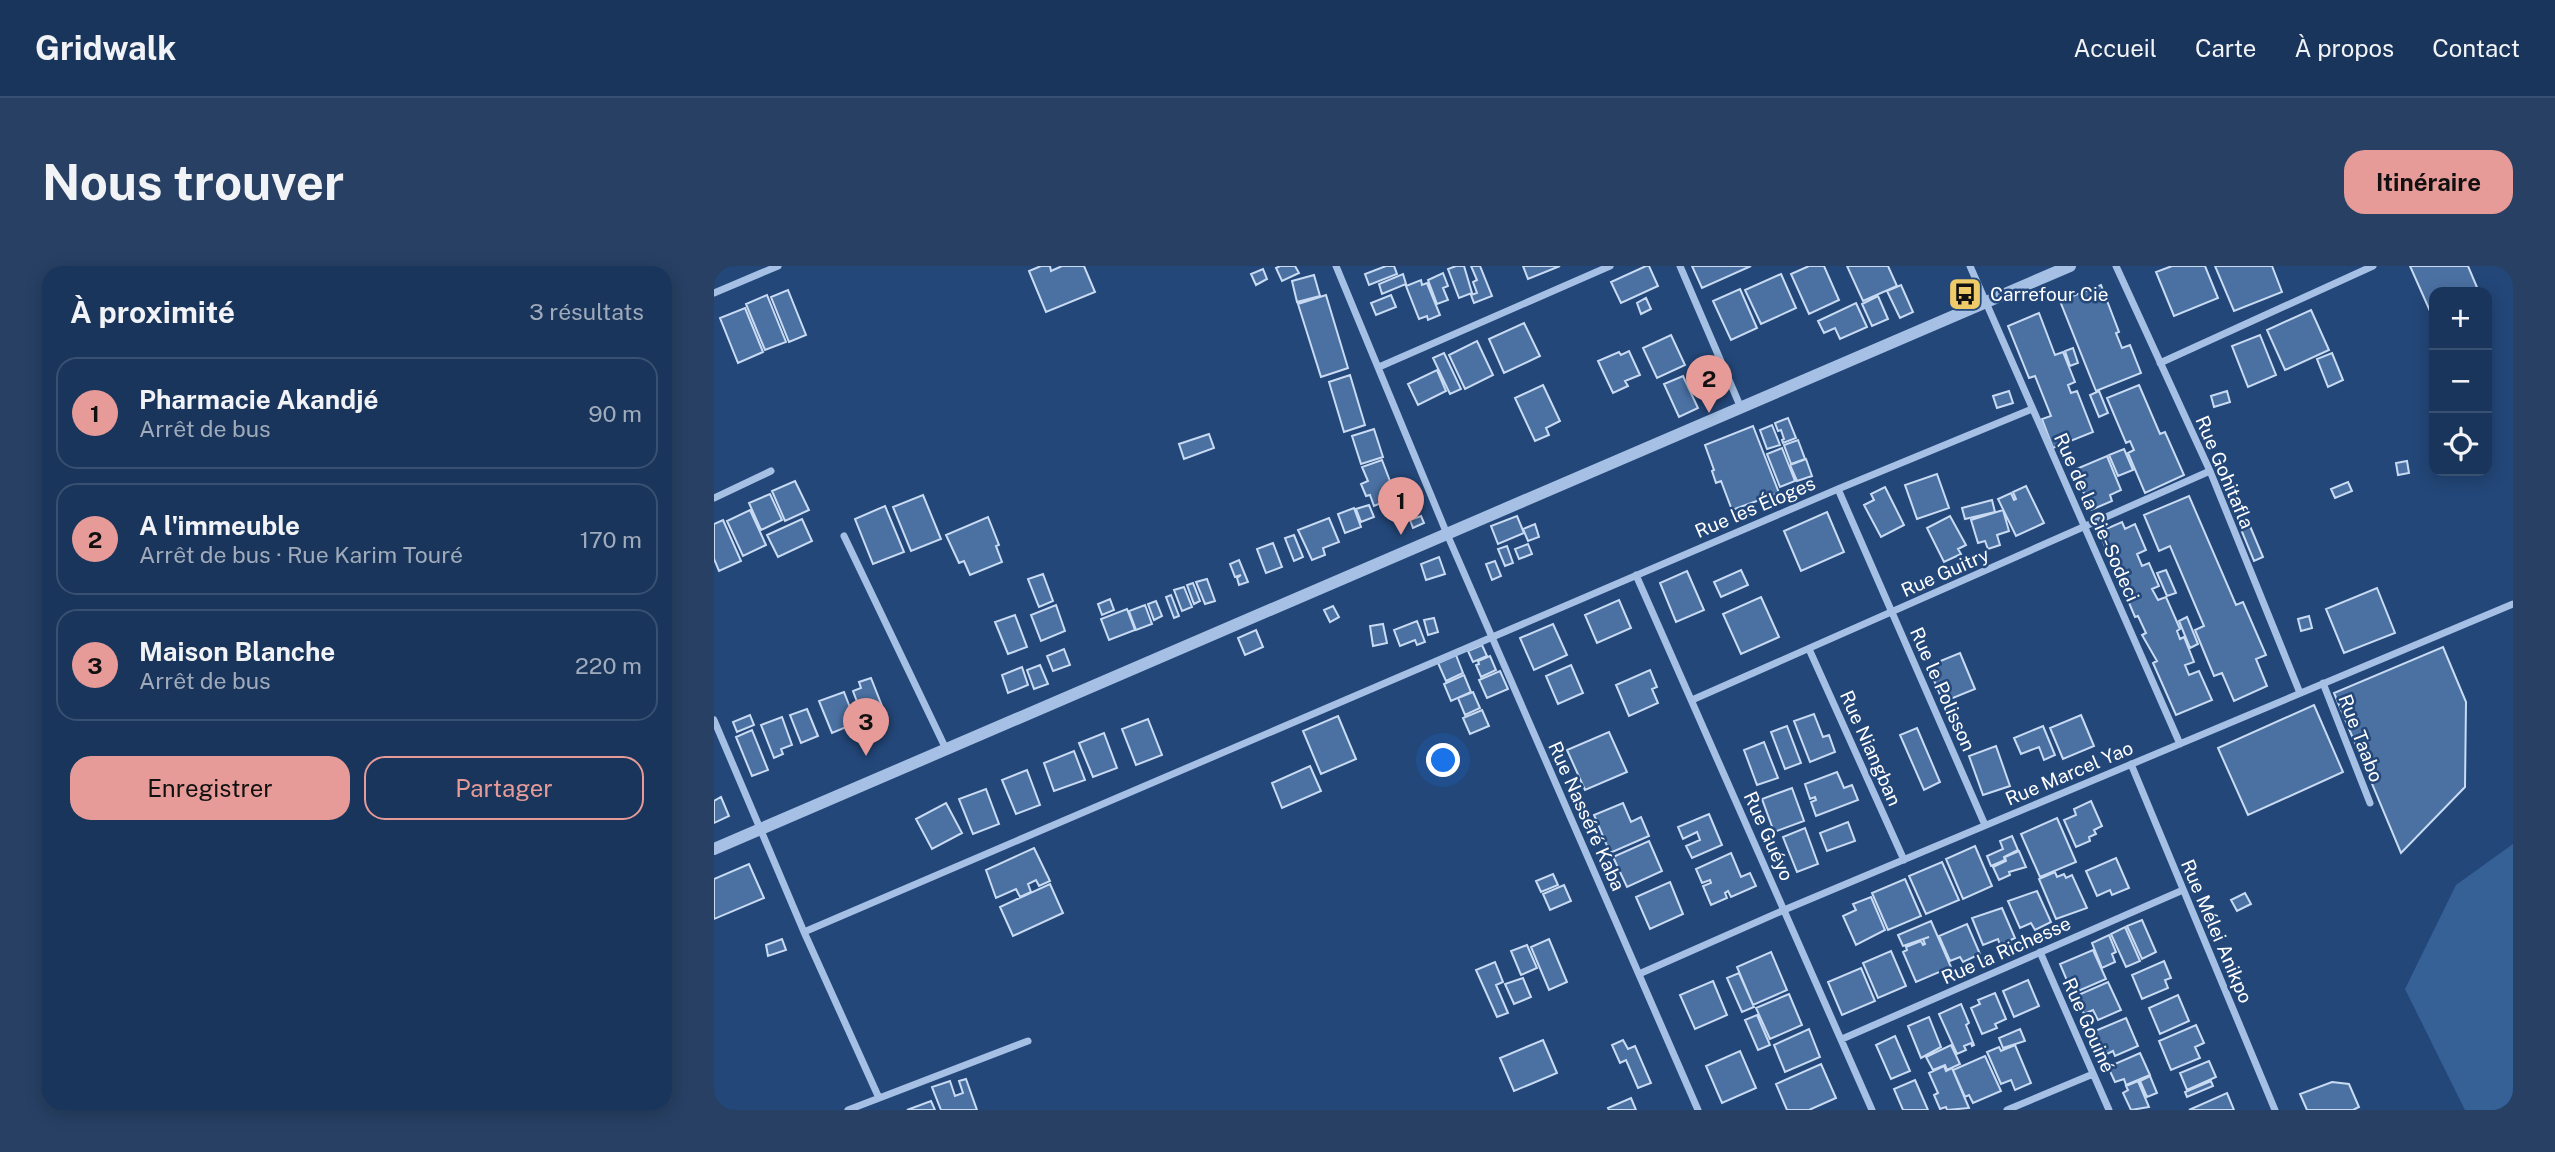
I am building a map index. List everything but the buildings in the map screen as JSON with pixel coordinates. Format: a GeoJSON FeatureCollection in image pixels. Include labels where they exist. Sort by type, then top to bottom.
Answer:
{"type":"FeatureCollection","features":[{"type":"Feature","properties":{"kind":"street"},"geometry":{"type":"LineString","coordinates":[[714,293],[778,266]]}},
{"type":"Feature","properties":{"kind":"street","name":"Rue Nasséré Kaba"},"geometry":{"type":"LineString","coordinates":[[1336,266],[1447,534],[1698,1110]]}},
{"type":"Feature","properties":{"kind":"street"},"geometry":{"type":"LineString","coordinates":[[1379,367],[1610,266]]}},
{"type":"Feature","properties":{"kind":"street"},"geometry":{"type":"LineString","coordinates":[[1680,266],[1741,408]]}},
{"type":"Feature","properties":{"kind":"street","name":"Rue de la Cie-Sodeci"},"geometry":{"type":"LineString","coordinates":[[1970,266],[2179,744]]}},
{"type":"Feature","properties":{"kind":"street"},"geometry":{"type":"LineString","coordinates":[[714,849],[2070,266]]}},
{"type":"Feature","properties":{"kind":"street","name":"Rue Gohitafla"},"geometry":{"type":"LineString","coordinates":[[2116,266],[2210,471],[2300,693]]}},
{"type":"Feature","properties":{"kind":"street"},"geometry":{"type":"LineString","coordinates":[[2160,363],[2373,266]]}},
{"type":"Feature","properties":{"kind":"street","name":"Rue les Éloges"},"geometry":{"type":"LineString","coordinates":[[804,932],[1492,636],[2032,409]]}},
{"type":"Feature","properties":{"kind":"street"},"geometry":{"type":"LineString","coordinates":[[714,498],[771,471]]}},
{"type":"Feature","properties":{"kind":"street","name":"Rue Guitry"},"geometry":{"type":"LineString","coordinates":[[1692,700],[2210,471]]}},
{"type":"Feature","properties":{"kind":"street","name":"Rue le Polisson"},"geometry":{"type":"LineString","coordinates":[[1838,489],[1985,825]]}},
{"type":"Feature","properties":{"kind":"street"},"geometry":{"type":"LineString","coordinates":[[844,536],[946,749]]}},
{"type":"Feature","properties":{"kind":"street","name":"Rue Guéyo"},"geometry":{"type":"LineString","coordinates":[[1636,575],[1872,1110]]}},
{"type":"Feature","properties":{"kind":"street","name":"Rue Marcel Yao"},"geometry":{"type":"LineString","coordinates":[[1639,974],[1784,910],[2513,604]]}},
{"type":"Feature","properties":{"kind":"street","name":"Rue Niangban"},"geometry":{"type":"LineString","coordinates":[[1809,649],[1904,860]]}},
{"type":"Feature","properties":{"kind":"street","name":"Rue Taabo"},"geometry":{"type":"LineString","coordinates":[[2323,684],[2370,803]]}},
{"type":"Feature","properties":{"kind":"street"},"geometry":{"type":"LineString","coordinates":[[714,720],[878,1098]]}},
{"type":"Feature","properties":{"kind":"street","name":"Rue Mélei Anikpo"},"geometry":{"type":"LineString","coordinates":[[2130,764],[2275,1110]]}},
{"type":"Feature","properties":{"kind":"street","name":"Rue la Richesse"},"geometry":{"type":"LineString","coordinates":[[1842,1039],[2183,890]]}},
{"type":"Feature","properties":{"kind":"street","name":"Rue Gouiné"},"geometry":{"type":"LineString","coordinates":[[2040,952],[2109,1110]]}},
{"type":"Feature","properties":{"kind":"street"},"geometry":{"type":"LineString","coordinates":[[848,1110],[1028,1041]]}},
{"type":"Feature","properties":{"kind":"street"},"geometry":{"type":"LineString","coordinates":[[2007,1110],[2093,1074]]}},
{"type":"Feature","properties":{"kind":"shaded area"},"geometry":{"type":"Polygon","coordinates":[[[2513,844],[2513,1110],[2465,1110],[2405,989],[2456,885],[2513,844]]]}},
{"type":"Feature","properties":{"kind":"place","name":"Carrefour Cie"},"geometry":{"type":"Point","coordinates":[1965,294]}},
{"type":"Feature","properties":{"kind":"place","name":"A l'immeuble"},"geometry":{"type":"Point","coordinates":[1709,413]}},
{"type":"Feature","properties":{"kind":"place","name":"Pharmacie Akandjé"},"geometry":{"type":"Point","coordinates":[1401,535]}},
{"type":"Feature","properties":{"kind":"place","name":"Maison Blanche"},"geometry":{"type":"Point","coordinates":[866,756]}}]}
